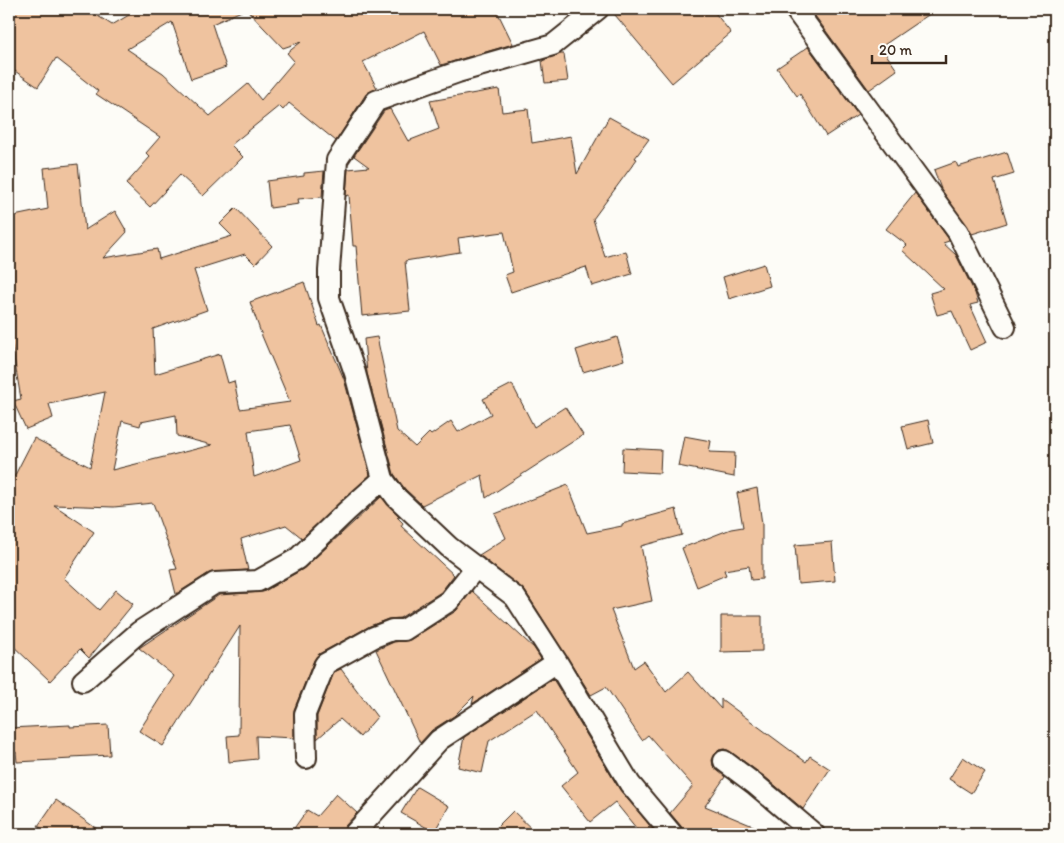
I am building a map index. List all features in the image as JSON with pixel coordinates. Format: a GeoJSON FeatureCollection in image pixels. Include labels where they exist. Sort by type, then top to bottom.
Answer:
{"type":"FeatureCollection","features":[{"type":"Feature","properties":{"kind":"street"},"geometry":{"type":"LineString","coordinates":[[598,9],[553,45],[458,72],[376,101],[337,160],[329,272],[329,298],[355,373],[383,479],[403,504],[449,547],[515,597],[557,662],[630,784],[672,834]]}},
{"type":"Feature","properties":{"kind":"street"},"geometry":{"type":"LineString","coordinates":[[795,9],[958,232],[1006,327]]}},
{"type":"Feature","properties":{"kind":"street"},"geometry":{"type":"LineString","coordinates":[[83,681],[139,632],[215,583],[258,581],[297,559],[383,479]]}},
{"type":"Feature","properties":{"kind":"street"},"geometry":{"type":"LineString","coordinates":[[306,758],[305,714],[325,664],[374,637],[392,630],[404,630],[436,610],[449,601],[476,567]]}},
{"type":"Feature","properties":{"kind":"street"},"geometry":{"type":"LineString","coordinates":[[354,834],[439,740],[557,662]]}},
{"type":"Feature","properties":{"kind":"street"},"geometry":{"type":"LineString","coordinates":[[724,761],[756,785],[814,834]]}},
{"type":"Feature","properties":{"kind":"building"},"geometry":{"type":"Polygon","coordinates":[[[9,9],[87,9],[112,25],[139,9],[246,9],[496,9],[513,44],[441,65],[424,31],[363,62],[377,88],[366,94],[336,141],[289,103],[283,110],[279,106],[231,145],[243,157],[203,196],[180,175],[150,207],[126,184],[150,157],[146,153],[160,137],[96,94],[98,91],[56,58],[38,87],[9,67],[9,9]],[[246,9],[212,24],[226,67],[191,79],[172,22],[127,49],[163,73],[210,116],[248,84],[261,100],[294,61],[287,53],[301,42],[283,48],[246,9]]]}},
{"type":"Feature","properties":{"kind":"building"},"geometry":{"type":"Polygon","coordinates":[[[610,9],[712,9],[731,33],[672,83],[610,9]]]}},
{"type":"Feature","properties":{"kind":"building"},"geometry":{"type":"Polygon","coordinates":[[[810,9],[937,9],[881,47],[897,70],[869,90],[810,9]]]}},
{"type":"Feature","properties":{"kind":"building"},"geometry":{"type":"Polygon","coordinates":[[[808,47],[858,115],[826,136],[800,94],[797,96],[777,68],[808,47]]]}},
{"type":"Feature","properties":{"kind":"building"},"geometry":{"type":"Polygon","coordinates":[[[564,54],[568,81],[545,83],[542,61],[564,54]]]}},
{"type":"Feature","properties":{"kind":"building"},"geometry":{"type":"Polygon","coordinates":[[[499,89],[502,112],[528,109],[532,143],[571,136],[577,174],[609,117],[649,139],[635,158],[637,159],[593,219],[605,257],[626,251],[632,274],[592,286],[586,267],[511,292],[505,275],[513,272],[504,232],[458,238],[460,252],[405,261],[410,311],[362,316],[356,246],[353,246],[349,195],[346,196],[348,169],[369,167],[354,156],[384,111],[390,109],[408,141],[439,129],[430,101],[499,89]]]}},
{"type":"Feature","properties":{"kind":"building"},"geometry":{"type":"Polygon","coordinates":[[[1007,152],[1014,174],[994,180],[1007,223],[972,234],[941,189],[934,170],[956,162],[958,167],[1007,152]]]}},
{"type":"Feature","properties":{"kind":"building"},"geometry":{"type":"Polygon","coordinates":[[[78,164],[85,230],[115,211],[127,232],[103,258],[157,249],[159,259],[232,236],[220,224],[236,208],[272,246],[255,264],[245,254],[194,270],[207,310],[153,329],[155,374],[220,354],[228,383],[234,381],[240,409],[290,402],[250,302],[304,282],[319,326],[321,325],[344,379],[370,475],[302,538],[286,525],[241,539],[248,570],[209,573],[176,594],[170,570],[177,569],[153,503],[114,507],[54,505],[94,532],[64,578],[99,610],[116,590],[133,604],[89,658],[80,649],[50,681],[9,642],[9,476],[14,477],[34,438],[90,467],[105,392],[49,404],[53,418],[26,429],[13,401],[21,399],[12,346],[9,347],[9,217],[48,209],[44,168],[78,164]],[[176,415],[141,422],[140,426],[122,421],[112,470],[212,445],[177,436],[176,415]],[[290,425],[248,431],[254,477],[301,460],[290,425]]]}},
{"type":"Feature","properties":{"kind":"building"},"geometry":{"type":"Polygon","coordinates":[[[324,171],[322,197],[298,199],[299,204],[270,208],[267,181],[324,171]]]}},
{"type":"Feature","properties":{"kind":"building"},"geometry":{"type":"Polygon","coordinates":[[[915,193],[948,238],[949,241],[943,243],[956,255],[975,293],[978,303],[970,305],[987,342],[970,350],[952,311],[937,315],[930,293],[944,289],[902,250],[907,245],[886,229],[915,193]]]}},
{"type":"Feature","properties":{"kind":"building"},"geometry":{"type":"Polygon","coordinates":[[[764,264],[770,286],[729,299],[723,277],[764,264]]]}},
{"type":"Feature","properties":{"kind":"building"},"geometry":{"type":"Polygon","coordinates":[[[377,337],[397,431],[415,447],[429,433],[431,435],[451,421],[458,432],[491,414],[483,399],[512,384],[534,427],[565,407],[583,435],[486,498],[482,475],[422,505],[405,489],[394,474],[367,373],[364,339],[377,337]]]}},
{"type":"Feature","properties":{"kind":"building"},"geometry":{"type":"Polygon","coordinates":[[[617,337],[624,360],[583,372],[576,350],[617,337]]]}},
{"type":"Feature","properties":{"kind":"building"},"geometry":{"type":"Polygon","coordinates":[[[928,420],[933,443],[908,449],[902,426],[928,420]]]}},
{"type":"Feature","properties":{"kind":"building"},"geometry":{"type":"Polygon","coordinates":[[[684,436],[711,441],[709,452],[735,453],[734,477],[678,466],[684,436]]]}},
{"type":"Feature","properties":{"kind":"building"},"geometry":{"type":"Polygon","coordinates":[[[623,448],[661,450],[660,473],[622,471],[623,448]]]}},
{"type":"Feature","properties":{"kind":"building"},"geometry":{"type":"Polygon","coordinates":[[[568,485],[587,533],[622,526],[622,524],[676,509],[682,535],[641,546],[652,601],[611,610],[634,668],[644,661],[666,692],[688,672],[721,709],[721,699],[806,762],[810,756],[830,769],[803,809],[764,776],[731,752],[725,749],[719,750],[715,754],[712,760],[713,766],[725,777],[705,806],[772,834],[684,834],[681,826],[670,813],[693,786],[648,735],[642,740],[606,687],[591,695],[525,591],[479,555],[506,538],[495,514],[568,485]]]}},
{"type":"Feature","properties":{"kind":"building"},"geometry":{"type":"Polygon","coordinates":[[[757,488],[762,524],[762,579],[751,580],[749,566],[724,570],[726,575],[697,587],[682,548],[731,529],[743,527],[737,493],[757,488]]]}},
{"type":"Feature","properties":{"kind":"building"},"geometry":{"type":"Polygon","coordinates":[[[381,497],[399,516],[397,517],[403,523],[401,526],[454,575],[441,592],[400,618],[388,619],[370,626],[319,654],[314,660],[294,710],[294,738],[256,736],[257,759],[229,762],[227,736],[239,735],[240,626],[163,746],[139,731],[174,676],[139,648],[219,595],[263,592],[303,569],[381,497]]]}},
{"type":"Feature","properties":{"kind":"building"},"geometry":{"type":"Polygon","coordinates":[[[832,542],[835,581],[798,584],[795,545],[832,542]]]}},
{"type":"Feature","properties":{"kind":"building"},"geometry":{"type":"Polygon","coordinates":[[[472,591],[534,648],[541,659],[472,704],[474,696],[454,716],[432,730],[420,743],[376,650],[394,642],[410,640],[456,611],[472,591]]]}},
{"type":"Feature","properties":{"kind":"building"},"geometry":{"type":"Polygon","coordinates":[[[721,616],[762,616],[762,651],[721,652],[721,616]]]}},
{"type":"Feature","properties":{"kind":"building"},"geometry":{"type":"Polygon","coordinates":[[[341,669],[377,717],[360,737],[340,719],[317,739],[317,716],[334,672],[341,669]]]}},
{"type":"Feature","properties":{"kind":"building"},"geometry":{"type":"Polygon","coordinates":[[[553,679],[620,790],[657,834],[641,834],[615,802],[590,822],[561,786],[578,772],[537,710],[489,741],[482,773],[458,767],[464,737],[553,679]]]}},
{"type":"Feature","properties":{"kind":"building"},"geometry":{"type":"Polygon","coordinates":[[[70,725],[70,727],[108,725],[110,755],[17,762],[16,752],[9,753],[9,728],[70,725]]]}},
{"type":"Feature","properties":{"kind":"building"},"geometry":{"type":"Polygon","coordinates":[[[963,757],[985,772],[971,793],[949,779],[963,757]]]}},
{"type":"Feature","properties":{"kind":"building"},"geometry":{"type":"Polygon","coordinates":[[[417,787],[449,806],[434,832],[401,813],[417,787]]]}},
{"type":"Feature","properties":{"kind":"building"},"geometry":{"type":"Polygon","coordinates":[[[336,794],[357,813],[345,826],[342,834],[290,834],[307,810],[317,816],[336,794]]]}},
{"type":"Feature","properties":{"kind":"building"},"geometry":{"type":"Polygon","coordinates":[[[56,800],[104,834],[49,834],[38,826],[56,800]]]}},
{"type":"Feature","properties":{"kind":"building"},"geometry":{"type":"Polygon","coordinates":[[[513,811],[537,834],[490,834],[513,811]]]}}]}
